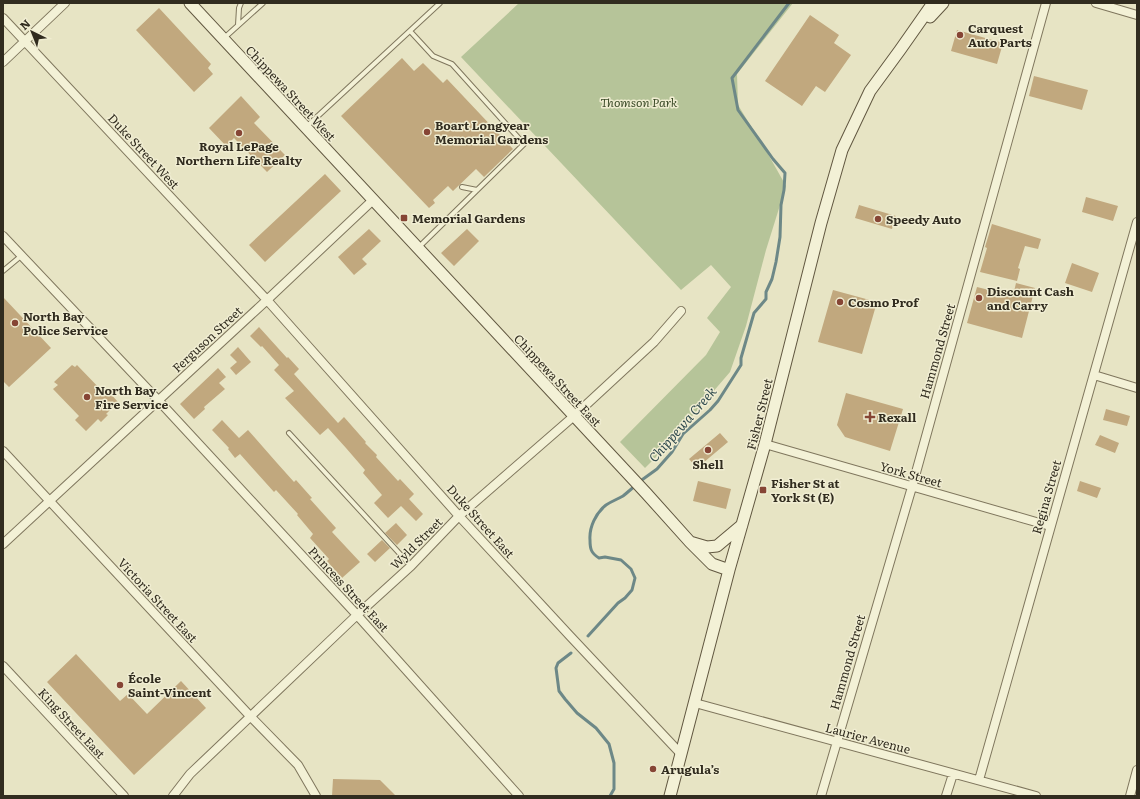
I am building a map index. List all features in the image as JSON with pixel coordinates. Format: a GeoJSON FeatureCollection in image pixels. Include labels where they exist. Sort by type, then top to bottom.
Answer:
{"type":"FeatureCollection","features":[{"type":"Feature","properties":{"kind":"main road","name":"Chippewa Street West"},"geometry":{"type":"LineString","coordinates":[[190,3],[373,200]]}},
{"type":"Feature","properties":{"kind":"main road","name":"Fisher Street"},"geometry":{"type":"LineString","coordinates":[[670,796],[765,444],[821,223],[842,150],[870,91],[933,3]]}},
{"type":"Feature","properties":{"kind":"main road","name":"Fisher Street"},"geometry":{"type":"LineString","coordinates":[[900,50],[942,3]]}},
{"type":"Feature","properties":{"kind":"main road","name":"Chippewa Street East"},"geometry":{"type":"LineString","coordinates":[[373,200],[690,542],[712,564],[730,570]]}},
{"type":"Feature","properties":{"kind":"main road"},"geometry":{"type":"LineString","coordinates":[[690,542],[706,547],[717,546],[742,525]]}},
{"type":"Feature","properties":{"kind":"street"},"geometry":{"type":"LineString","coordinates":[[3,62],[65,3]]}},
{"type":"Feature","properties":{"kind":"street","name":"Hammond Street"},"geometry":{"type":"LineString","coordinates":[[820,796],[912,487],[1046,3]]}},
{"type":"Feature","properties":{"kind":"street"},"geometry":{"type":"LineString","coordinates":[[1096,3],[1137,16]]}},
{"type":"Feature","properties":{"kind":"street","name":"Duke Street West"},"geometry":{"type":"LineString","coordinates":[[3,18],[267,300]]}},
{"type":"Feature","properties":{"kind":"street","name":"Ferguson Street"},"geometry":{"type":"LineString","coordinates":[[3,544],[373,200]]}},
{"type":"Feature","properties":{"kind":"street","name":"Regina Street"},"geometry":{"type":"LineString","coordinates":[[979,780],[1137,222]]}},
{"type":"Feature","properties":{"kind":"street","name":"Princess Street East"},"geometry":{"type":"LineString","coordinates":[[3,236],[158,400],[357,615],[519,796]]}},
{"type":"Feature","properties":{"kind":"street","name":"Duke Street East"},"geometry":{"type":"LineString","coordinates":[[267,300],[459,516],[681,754]]}},
{"type":"Feature","properties":{"kind":"street","name":"Wyld Street"},"geometry":{"type":"LineString","coordinates":[[173,796],[190,774],[357,615],[411,566],[459,516],[574,416],[654,342],[681,312]]}},
{"type":"Feature","properties":{"kind":"street"},"geometry":{"type":"LineString","coordinates":[[1094,375],[1137,388]]}},
{"type":"Feature","properties":{"kind":"street","name":"York Street"},"geometry":{"type":"LineString","coordinates":[[765,444],[1050,526]]}},
{"type":"Feature","properties":{"kind":"street","name":"Victoria Street East"},"geometry":{"type":"LineString","coordinates":[[3,451],[250,716],[298,765],[316,796]]}},
{"type":"Feature","properties":{"kind":"street","name":"King Street East"},"geometry":{"type":"LineString","coordinates":[[3,666],[124,796]]}},
{"type":"Feature","properties":{"kind":"street","name":"Laurier Avenue"},"geometry":{"type":"LineString","coordinates":[[695,703],[1036,796]]}},
{"type":"Feature","properties":{"kind":"street"},"geometry":{"type":"LineString","coordinates":[[1130,796],[1137,770]]}},
{"type":"Feature","properties":{"kind":"street"},"geometry":{"type":"LineString","coordinates":[[946,796],[953,774]]}},
{"type":"Feature","properties":{"kind":"lane"},"geometry":{"type":"LineString","coordinates":[[238,25],[239,8],[241,3]]}},
{"type":"Feature","properties":{"kind":"lane"},"geometry":{"type":"LineString","coordinates":[[223,39],[263,3]]}},
{"type":"Feature","properties":{"kind":"lane"},"geometry":{"type":"LineString","coordinates":[[305,127],[440,3]]}},
{"type":"Feature","properties":{"kind":"lane"},"geometry":{"type":"LineString","coordinates":[[410,31],[434,56],[452,64],[524,144],[418,248]]}},
{"type":"Feature","properties":{"kind":"lane"},"geometry":{"type":"LineString","coordinates":[[462,187],[477,190]]}},
{"type":"Feature","properties":{"kind":"lane"},"geometry":{"type":"LineString","coordinates":[[3,271],[21,256]]}},
{"type":"Feature","properties":{"kind":"lane"},"geometry":{"type":"LineString","coordinates":[[289,433],[411,566]]}},
{"type":"Feature","properties":{"kind":"green space","name":"Thomson Park"},"geometry":{"type":"Polygon","coordinates":[[[519,3],[793,3],[737,74],[738,105],[786,186],[766,250],[746,326],[730,372],[663,450],[645,468],[620,442],[706,355],[720,332],[707,318],[731,287],[711,265],[681,290],[461,57],[519,3]]]}},
{"type":"Feature","properties":{"kind":"building"},"geometry":{"type":"Polygon","coordinates":[[[159,8],[211,64],[208,68],[213,74],[194,92],[136,30],[159,8]]]}},
{"type":"Feature","properties":{"kind":"building"},"geometry":{"type":"Polygon","coordinates":[[[810,15],[839,35],[834,43],[851,55],[825,92],[816,86],[802,106],[765,81],[810,15]]]}},
{"type":"Feature","properties":{"kind":"building"},"geometry":{"type":"Polygon","coordinates":[[[957,30],[1003,43],[997,64],[951,51],[957,30]]]}},
{"type":"Feature","properties":{"kind":"building","name":"Boart Longyear Memorial Gardens"},"geometry":{"type":"Polygon","coordinates":[[[402,58],[414,71],[423,63],[443,83],[447,79],[513,149],[484,177],[476,169],[453,191],[448,186],[433,200],[435,203],[429,208],[341,116],[402,58]]]}},
{"type":"Feature","properties":{"kind":"building"},"geometry":{"type":"Polygon","coordinates":[[[1034,76],[1088,90],[1082,110],[1029,96],[1034,76]]]}},
{"type":"Feature","properties":{"kind":"building","name":"Royal LePage Northern Life Realty"},"geometry":{"type":"Polygon","coordinates":[[[241,96],[260,117],[254,123],[285,155],[267,172],[234,138],[226,146],[209,128],[241,96]]]}},
{"type":"Feature","properties":{"kind":"building"},"geometry":{"type":"Polygon","coordinates":[[[325,174],[341,191],[265,262],[249,245],[325,174]]]}},
{"type":"Feature","properties":{"kind":"building"},"geometry":{"type":"Polygon","coordinates":[[[1086,197],[1118,206],[1113,221],[1082,212],[1086,197]]]}},
{"type":"Feature","properties":{"kind":"building"},"geometry":{"type":"Polygon","coordinates":[[[859,205],[896,216],[892,229],[855,218],[859,205]]]}},
{"type":"Feature","properties":{"kind":"building"},"geometry":{"type":"Polygon","coordinates":[[[992,224],[1041,239],[1038,249],[1025,246],[1018,268],[1020,269],[1017,281],[980,272],[987,248],[985,247],[992,224]]]}},
{"type":"Feature","properties":{"kind":"building"},"geometry":{"type":"Polygon","coordinates":[[[369,229],[381,241],[362,259],[367,264],[354,275],[338,257],[369,229]]]}},
{"type":"Feature","properties":{"kind":"building"},"geometry":{"type":"Polygon","coordinates":[[[467,229],[479,241],[454,266],[441,253],[467,229]]]}},
{"type":"Feature","properties":{"kind":"building"},"geometry":{"type":"Polygon","coordinates":[[[1072,263],[1099,273],[1092,292],[1065,283],[1072,263]]]}},
{"type":"Feature","properties":{"kind":"building"},"geometry":{"type":"Polygon","coordinates":[[[1016,283],[1035,288],[1022,338],[967,323],[977,287],[1013,296],[1016,283]]]}},
{"type":"Feature","properties":{"kind":"building"},"geometry":{"type":"Polygon","coordinates":[[[833,290],[877,302],[862,354],[818,342],[833,290]]]}},
{"type":"Feature","properties":{"kind":"building","name":"North Bay Police Service"},"geometry":{"type":"Polygon","coordinates":[[[3,297],[51,348],[9,387],[3,381],[3,297]]]}},
{"type":"Feature","properties":{"kind":"building"},"geometry":{"type":"Polygon","coordinates":[[[259,327],[299,369],[294,374],[338,423],[344,417],[377,455],[376,457],[398,481],[400,479],[414,494],[409,499],[423,514],[416,521],[401,506],[388,518],[374,503],[382,495],[363,473],[365,470],[328,428],[320,435],[285,398],[294,391],[274,370],[279,365],[262,346],[261,347],[250,336],[259,327]]]}},
{"type":"Feature","properties":{"kind":"building"},"geometry":{"type":"Polygon","coordinates":[[[238,347],[251,362],[236,375],[230,368],[237,362],[230,355],[238,347]]]}},
{"type":"Feature","properties":{"kind":"building","name":"North Bay Fire Service"},"geometry":{"type":"Polygon","coordinates":[[[72,365],[75,367],[77,365],[103,392],[106,389],[118,402],[106,414],[108,415],[101,422],[98,419],[86,431],[75,420],[79,416],[53,389],[58,385],[54,382],[72,365]]]}},
{"type":"Feature","properties":{"kind":"building"},"geometry":{"type":"Polygon","coordinates":[[[218,368],[226,377],[219,383],[225,389],[204,407],[205,409],[194,419],[180,404],[218,368]]]}},
{"type":"Feature","properties":{"kind":"building","name":"Rexall"},"geometry":{"type":"Polygon","coordinates":[[[846,393],[903,409],[890,451],[845,437],[837,425],[846,393]]]}},
{"type":"Feature","properties":{"kind":"building"},"geometry":{"type":"Polygon","coordinates":[[[1106,409],[1130,416],[1127,426],[1103,420],[1106,409]]]}},
{"type":"Feature","properties":{"kind":"building"},"geometry":{"type":"Polygon","coordinates":[[[222,420],[239,438],[248,430],[294,482],[296,480],[312,498],[310,499],[336,528],[332,532],[360,562],[342,578],[327,561],[329,559],[310,538],[313,534],[297,515],[298,514],[276,490],[274,492],[240,454],[235,458],[228,449],[229,448],[212,430],[222,420]]]}},
{"type":"Feature","properties":{"kind":"building","name":"Shell"},"geometry":{"type":"Polygon","coordinates":[[[720,433],[728,442],[697,468],[689,459],[720,433]]]}},
{"type":"Feature","properties":{"kind":"building"},"geometry":{"type":"Polygon","coordinates":[[[1100,435],[1119,443],[1115,453],[1095,445],[1100,435]]]}},
{"type":"Feature","properties":{"kind":"building"},"geometry":{"type":"Polygon","coordinates":[[[698,481],[731,489],[726,509],[693,501],[698,481]]]}},
{"type":"Feature","properties":{"kind":"building"},"geometry":{"type":"Polygon","coordinates":[[[1080,481],[1101,488],[1097,498],[1077,491],[1080,481]]]}},
{"type":"Feature","properties":{"kind":"building"},"geometry":{"type":"Polygon","coordinates":[[[396,523],[407,535],[397,545],[385,533],[396,523]]]}},
{"type":"Feature","properties":{"kind":"building"},"geometry":{"type":"Polygon","coordinates":[[[382,540],[390,548],[375,562],[367,554],[382,540]]]}},
{"type":"Feature","properties":{"kind":"building"},"geometry":{"type":"Polygon","coordinates":[[[76,654],[120,701],[128,694],[147,714],[181,681],[206,708],[134,775],[47,682],[76,654]]]}},
{"type":"Feature","properties":{"kind":"building"},"geometry":{"type":"Polygon","coordinates":[[[333,779],[380,780],[396,796],[332,796],[333,779]]]}},
{"type":"Feature","properties":{"kind":"waterway","name":"Chippewa Creek"},"geometry":{"type":"LineString","coordinates":[[639,482],[657,469],[672,452],[683,434],[718,401],[741,365],[741,358],[754,313],[766,299],[766,292],[772,279],[776,262],[780,237],[781,205],[785,173],[773,159],[738,110],[732,78],[789,3]]}},
{"type":"Feature","properties":{"kind":"waterway","name":"Chippewa Creek"},"geometry":{"type":"LineString","coordinates":[[588,636],[632,590],[635,578],[631,569],[621,560],[605,557],[599,558],[594,554],[590,543],[592,525],[602,508],[623,496],[635,486]]}},
{"type":"Feature","properties":{"kind":"waterway","name":"Chippewa Creek"},"geometry":{"type":"LineString","coordinates":[[571,653],[558,663],[556,668],[559,691],[577,713],[596,728],[609,744],[614,763],[614,789],[610,796]]}},
{"type":"Feature","properties":{"kind":"place","name":"Carquest Auto Parts"},"geometry":{"type":"Point","coordinates":[960,35]}},
{"type":"Feature","properties":{"kind":"place","name":"Boart Longyear Memorial Gardens"},"geometry":{"type":"Point","coordinates":[427,132]}},
{"type":"Feature","properties":{"kind":"place","name":"Royal LePage Northern Life Realty"},"geometry":{"type":"Point","coordinates":[239,133]}},
{"type":"Feature","properties":{"kind":"place","name":"Memorial Gardens"},"geometry":{"type":"Point","coordinates":[404,218]}},
{"type":"Feature","properties":{"kind":"place","name":"Speedy Auto"},"geometry":{"type":"Point","coordinates":[878,219]}},
{"type":"Feature","properties":{"kind":"place","name":"Discount Cash and Carry"},"geometry":{"type":"Point","coordinates":[979,298]}},
{"type":"Feature","properties":{"kind":"place","name":"Cosmo Prof"},"geometry":{"type":"Point","coordinates":[840,302]}},
{"type":"Feature","properties":{"kind":"place","name":"North Bay Police Service"},"geometry":{"type":"Point","coordinates":[15,323]}},
{"type":"Feature","properties":{"kind":"place","name":"North Bay Fire Service"},"geometry":{"type":"Point","coordinates":[87,397]}},
{"type":"Feature","properties":{"kind":"place","name":"Rexall"},"geometry":{"type":"Point","coordinates":[870,417]}},
{"type":"Feature","properties":{"kind":"place","name":"Shell"},"geometry":{"type":"Point","coordinates":[708,450]}},
{"type":"Feature","properties":{"kind":"place","name":"Fisher St at York St (E)"},"geometry":{"type":"Point","coordinates":[763,490]}},
{"type":"Feature","properties":{"kind":"place","name":"École Saint-Vincent"},"geometry":{"type":"Point","coordinates":[120,685]}},
{"type":"Feature","properties":{"kind":"place","name":"Arugula’s"},"geometry":{"type":"Point","coordinates":[653,769]}}]}
